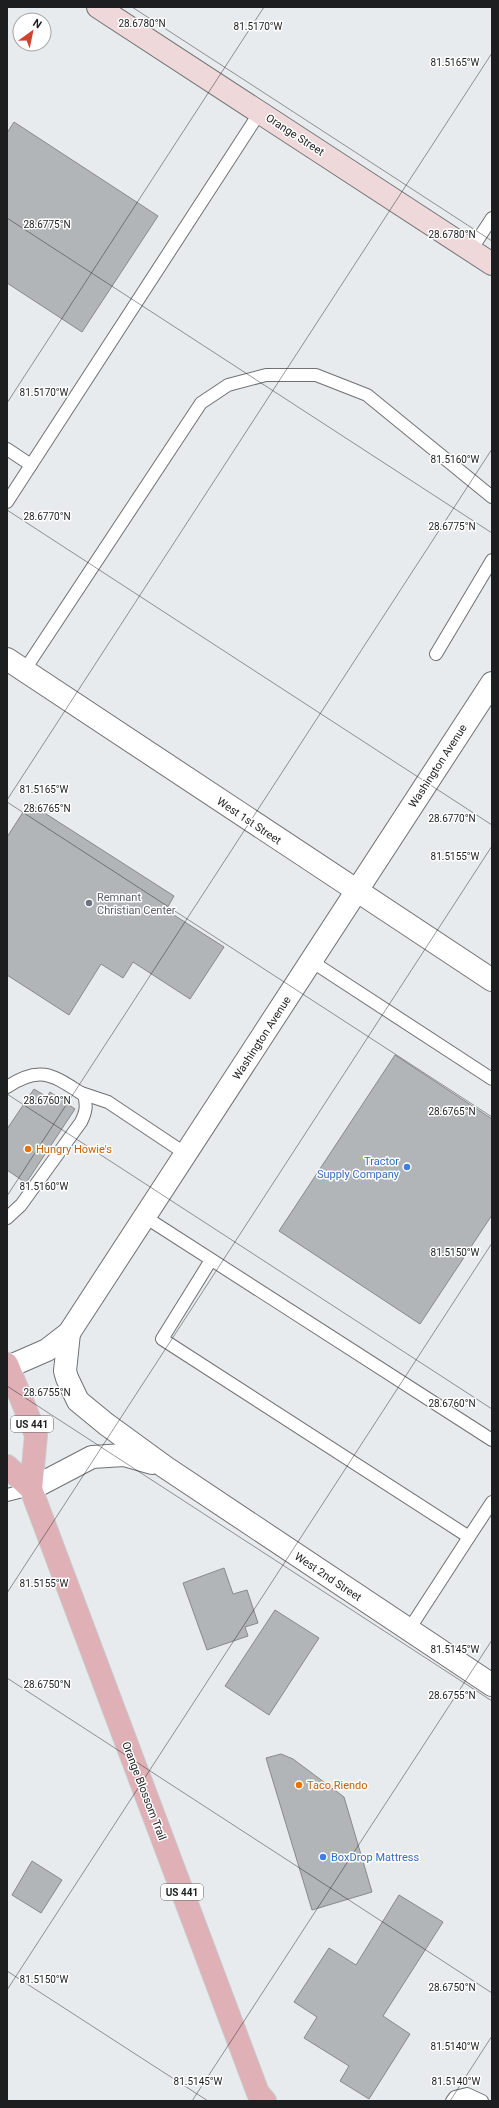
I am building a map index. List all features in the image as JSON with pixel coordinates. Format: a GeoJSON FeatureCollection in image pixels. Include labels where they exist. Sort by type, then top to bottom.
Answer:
{"type":"FeatureCollection","features":[{"type":"Feature","properties":{"kind":"main road","name":"Orange Blossom Trail"},"geometry":{"type":"LineString","coordinates":[[8,1365],[36,1435],[30,1489]]}},
{"type":"Feature","properties":{"kind":"main road","name":"Orange Blossom Trail"},"geometry":{"type":"LineString","coordinates":[[7,1466],[30,1489],[261,2099]]}},
{"type":"Feature","properties":{"kind":"street","name":"Orange Street"},"geometry":{"type":"LineString","coordinates":[[98,7],[492,264]]}},
{"type":"Feature","properties":{"kind":"street","name":"West 1st Street"},"geometry":{"type":"LineString","coordinates":[[16,665],[356,892],[492,980]]}},
{"type":"Feature","properties":{"kind":"street","name":"Washington Avenue"},"geometry":{"type":"LineString","coordinates":[[8,1365],[47,1350],[69,1333],[492,683]]}},
{"type":"Feature","properties":{"kind":"street","name":"West 2nd Street"},"geometry":{"type":"LineString","coordinates":[[69,1333],[65,1371],[78,1401],[164,1467],[408,1631],[492,1685]]}},
{"type":"Feature","properties":{"kind":"street","name":"West 2nd Street"},"geometry":{"type":"LineString","coordinates":[[30,1489],[92,1457],[124,1455],[164,1467]]}},
{"type":"Feature","properties":{"kind":"lane"},"geometry":{"type":"LineString","coordinates":[[7,502],[260,112]]}},
{"type":"Feature","properties":{"kind":"lane"},"geometry":{"type":"LineString","coordinates":[[471,250],[492,218]]}},
{"type":"Feature","properties":{"kind":"lane"},"geometry":{"type":"LineString","coordinates":[[16,665],[201,403],[228,385],[266,375],[316,375],[367,395],[492,497]]}},
{"type":"Feature","properties":{"kind":"lane"},"geometry":{"type":"LineString","coordinates":[[7,449],[31,465]]}},
{"type":"Feature","properties":{"kind":"lane"},"geometry":{"type":"LineString","coordinates":[[436,654],[492,560]]}},
{"type":"Feature","properties":{"kind":"lane"},"geometry":{"type":"LineString","coordinates":[[311,961],[492,1079]]}},
{"type":"Feature","properties":{"kind":"lane"},"geometry":{"type":"LineString","coordinates":[[7,1087],[19,1079],[37,1074],[56,1077],[81,1093],[108,1102],[186,1154]]}},
{"type":"Feature","properties":{"kind":"lane"},"geometry":{"type":"LineString","coordinates":[[7,1218],[21,1205],[81,1122],[86,1112],[87,1104],[84,1095],[81,1093]]}},
{"type":"Feature","properties":{"kind":"lane"},"geometry":{"type":"LineString","coordinates":[[145,1217],[492,1440]]}},
{"type":"Feature","properties":{"kind":"lane"},"geometry":{"type":"LineString","coordinates":[[211,1260],[162,1339],[469,1537]]}},
{"type":"Feature","properties":{"kind":"lane"},"geometry":{"type":"LineString","coordinates":[[7,1495],[30,1489]]}},
{"type":"Feature","properties":{"kind":"lane"},"geometry":{"type":"LineString","coordinates":[[408,1631],[492,1502]]}},
{"type":"Feature","properties":{"kind":"lane"},"geometry":{"type":"LineString","coordinates":[[452,2101],[454,2097],[467,2094],[482,2101]]}},
{"type":"Feature","properties":{"kind":"building"},"geometry":{"type":"Polygon","coordinates":[[[14,122],[158,216],[82,332],[7,283],[7,133],[14,122]]]}},
{"type":"Feature","properties":{"kind":"building","name":"Remnant Christian Center"},"geometry":{"type":"Polygon","coordinates":[[[29,803],[174,896],[166,910],[224,947],[190,999],[133,962],[123,978],[101,964],[69,1015],[7,975],[7,837],[29,803]]]}},
{"type":"Feature","properties":{"kind":"building","name":"Tractor Supply Company"},"geometry":{"type":"Polygon","coordinates":[[[395,1055],[492,1119],[492,1215],[420,1324],[279,1231],[395,1055]]]}},
{"type":"Feature","properties":{"kind":"building","name":"Hungry Howie's"},"geometry":{"type":"Polygon","coordinates":[[[34,1089],[47,1097],[50,1092],[75,1109],[26,1183],[7,1170],[7,1129],[34,1089]]]}},
{"type":"Feature","properties":{"kind":"building"},"geometry":{"type":"Polygon","coordinates":[[[224,1568],[233,1594],[247,1590],[258,1623],[245,1627],[248,1636],[207,1650],[183,1583],[224,1568]]]}},
{"type":"Feature","properties":{"kind":"building"},"geometry":{"type":"Polygon","coordinates":[[[275,1610],[319,1638],[269,1715],[225,1686],[275,1610]]]}},
{"type":"Feature","properties":{"kind":"building"},"geometry":{"type":"Polygon","coordinates":[[[281,1754],[293,1759],[344,1797],[372,1892],[312,1910],[266,1758],[281,1754]]]}},
{"type":"Feature","properties":{"kind":"building"},"geometry":{"type":"Polygon","coordinates":[[[32,1861],[62,1880],[41,1913],[12,1895],[32,1861]]]}},
{"type":"Feature","properties":{"kind":"building"},"geometry":{"type":"Polygon","coordinates":[[[399,1895],[443,1922],[383,2016],[410,2034],[369,2099],[340,2081],[349,2066],[304,2038],[317,2017],[294,2002],[329,1948],[356,1965],[399,1895]]]}},
{"type":"Feature","properties":{"kind":"place","name":"Remnant Christian Center"},"geometry":{"type":"Point","coordinates":[89,903]}},
{"type":"Feature","properties":{"kind":"place","name":"Hungry Howie's"},"geometry":{"type":"Point","coordinates":[28,1149]}},
{"type":"Feature","properties":{"kind":"place","name":"Tractor Supply Company"},"geometry":{"type":"Point","coordinates":[407,1167]}},
{"type":"Feature","properties":{"kind":"place","name":"Taco Riendo"},"geometry":{"type":"Point","coordinates":[299,1785]}},
{"type":"Feature","properties":{"kind":"place","name":"BoxDrop Mattress"},"geometry":{"type":"Point","coordinates":[323,1857]}}]}
